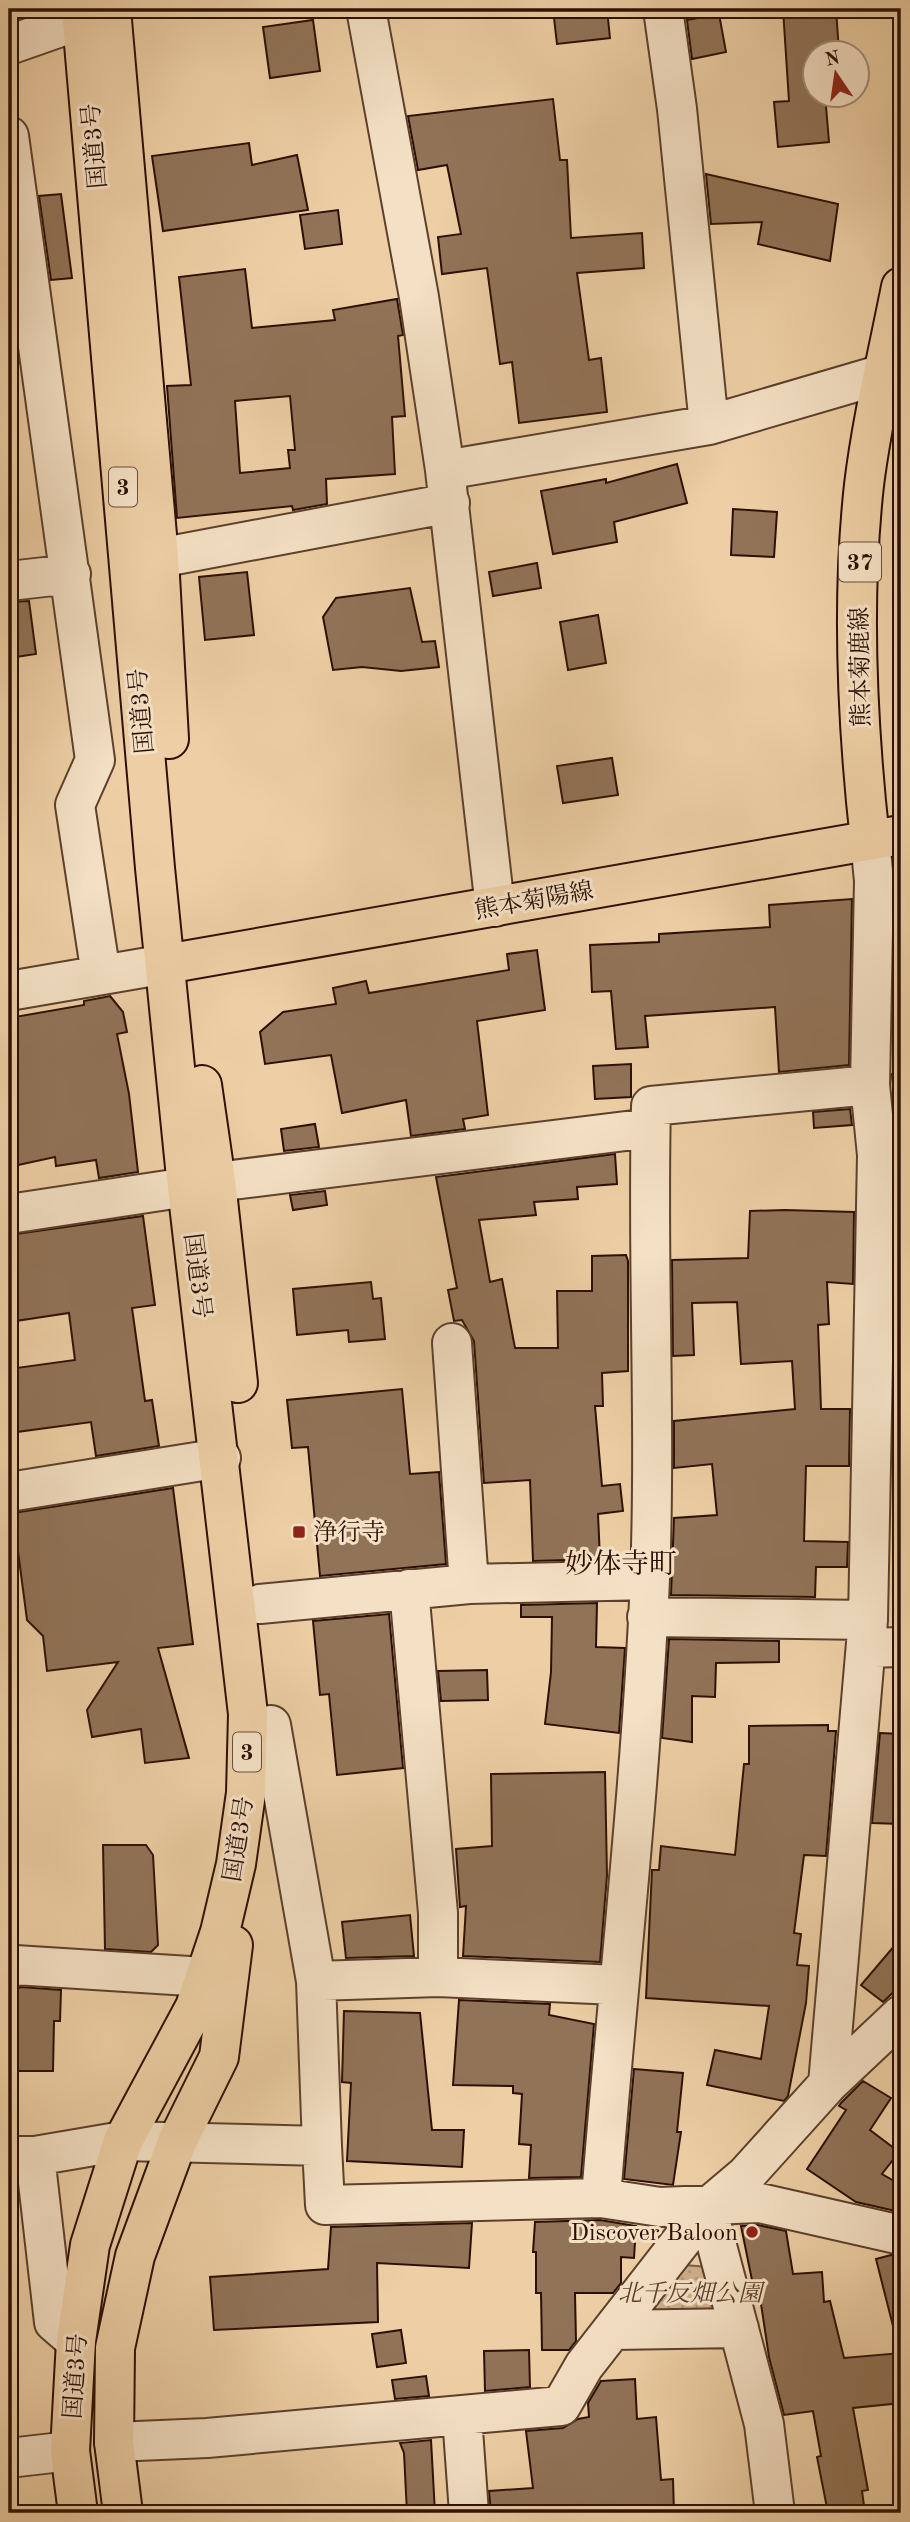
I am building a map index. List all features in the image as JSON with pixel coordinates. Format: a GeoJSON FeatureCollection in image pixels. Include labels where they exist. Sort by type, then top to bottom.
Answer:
{"type":"FeatureCollection","features":[{"type":"Feature","properties":{"kind":"main road","name":"国道3号"},"geometry":{"type":"LineString","coordinates":[[99,11],[159,558],[176,858],[178,962]]}},
{"type":"Feature","properties":{"kind":"main road","name":"国道3号"},"geometry":{"type":"LineString","coordinates":[[78,2513],[70,2451],[76,2341],[90,2245],[123,2141],[195,2007],[220,1932],[236,1864],[246,1793],[248,1714],[221,1458],[201,1184],[178,962],[99,11]]}},
{"type":"Feature","properties":{"kind":"main road","name":"熊本菊鹿線"},"geometry":{"type":"LineString","coordinates":[[886,838],[863,777],[856,623],[864,485],[892,373],[901,287]]}},
{"type":"Feature","properties":{"kind":"main road","name":"熊本菊陽線"},"geometry":{"type":"LineString","coordinates":[[178,962],[886,838]]}},
{"type":"Feature","properties":{"kind":"main road","name":"国道3号"},"geometry":{"type":"LineString","coordinates":[[123,2513],[114,2442],[115,2348],[135,2256],[177,2142],[219,2057],[235,1936],[259,1851],[271,1725],[260,1604],[201,1184]]}},
{"type":"Feature","properties":{"kind":"street"},"geometry":{"type":"LineString","coordinates":[[366,9],[419,297],[447,487],[495,907]]}},
{"type":"Feature","properties":{"kind":"street"},"geometry":{"type":"LineString","coordinates":[[663,9],[677,109],[709,425]]}},
{"type":"Feature","properties":{"kind":"street"},"geometry":{"type":"LineString","coordinates":[[9,45],[99,11]]}},
{"type":"Feature","properties":{"kind":"street"},"geometry":{"type":"LineString","coordinates":[[9,136],[95,760],[75,805],[101,975]]}},
{"type":"Feature","properties":{"kind":"street"},"geometry":{"type":"LineString","coordinates":[[159,558],[709,425],[892,373]]}},
{"type":"Feature","properties":{"kind":"street"},"geometry":{"type":"LineString","coordinates":[[9,581],[71,574]]}},
{"type":"Feature","properties":{"kind":"street"},"geometry":{"type":"LineString","coordinates":[[828,2084],[878,1638],[886,1505],[889,1155],[870,1086],[887,989],[874,881],[886,838]]}},
{"type":"Feature","properties":{"kind":"street"},"geometry":{"type":"LineString","coordinates":[[9,991],[178,962]]}},
{"type":"Feature","properties":{"kind":"street"},"geometry":{"type":"LineString","coordinates":[[601,2199],[650,1580],[653,1399],[651,1106],[870,1086]]}},
{"type":"Feature","properties":{"kind":"street"},"geometry":{"type":"LineString","coordinates":[[9,1214],[201,1184],[650,1128]]}},
{"type":"Feature","properties":{"kind":"street"},"geometry":{"type":"LineString","coordinates":[[452,1343],[469,1584]]}},
{"type":"Feature","properties":{"kind":"street"},"geometry":{"type":"LineString","coordinates":[[9,1492],[221,1458]]}},
{"type":"Feature","properties":{"kind":"street"},"geometry":{"type":"LineString","coordinates":[[260,1604],[469,1584],[650,1580]]}},
{"type":"Feature","properties":{"kind":"street"},"geometry":{"type":"LineString","coordinates":[[409,1589],[438,1913],[438,1977]]}},
{"type":"Feature","properties":{"kind":"street"},"geometry":{"type":"LineString","coordinates":[[647,1617],[878,1638]]}},
{"type":"Feature","properties":{"kind":"street"},"geometry":{"type":"LineString","coordinates":[[271,1725],[316,1981],[325,2205],[601,2199],[660,2207],[760,2203],[901,2235]]}},
{"type":"Feature","properties":{"kind":"street"},"geometry":{"type":"LineString","coordinates":[[9,1969],[15,1965],[205,1977]]}},
{"type":"Feature","properties":{"kind":"street"},"geometry":{"type":"LineString","coordinates":[[316,1981],[438,1977],[617,1985]]}},
{"type":"Feature","properties":{"kind":"street"},"geometry":{"type":"LineString","coordinates":[[114,2442],[207,2438],[561,2406],[584,2366],[707,2207],[746,2175],[828,2084],[901,2015]]}},
{"type":"Feature","properties":{"kind":"street"},"geometry":{"type":"LineString","coordinates":[[76,2341],[54,2322],[22,2156],[123,2141],[322,2146]]}},
{"type":"Feature","properties":{"kind":"street"},"geometry":{"type":"LineString","coordinates":[[707,2207],[764,2424],[775,2513]]}},
{"type":"Feature","properties":{"kind":"street"},"geometry":{"type":"LineString","coordinates":[[613,2330],[739,2328]]}},
{"type":"Feature","properties":{"kind":"street"},"geometry":{"type":"LineString","coordinates":[[462,2416],[469,2513]]}},
{"type":"Feature","properties":{"kind":"street"},"geometry":{"type":"LineString","coordinates":[[9,2458],[70,2451]]}},
{"type":"Feature","properties":{"kind":"green space","name":"北千反畑公園"},"geometry":{"type":"Polygon","coordinates":[[[673,2264],[719,2268],[732,2319],[636,2321],[673,2264]]]}},
{"type":"Feature","properties":{"kind":"building"},"geometry":{"type":"Polygon","coordinates":[[[553,9],[607,9],[610,38],[557,44],[553,9]]]}},
{"type":"Feature","properties":{"kind":"building"},"geometry":{"type":"Polygon","coordinates":[[[783,9],[836,9],[838,38],[802,38],[802,108],[826,108],[829,142],[778,147],[774,102],[789,101],[783,9]]]}},
{"type":"Feature","properties":{"kind":"building"},"geometry":{"type":"Polygon","coordinates":[[[719,14],[726,52],[692,59],[687,20],[719,14]]]}},
{"type":"Feature","properties":{"kind":"building"},"geometry":{"type":"Polygon","coordinates":[[[313,20],[320,71],[270,78],[263,27],[313,20]]]}},
{"type":"Feature","properties":{"kind":"building"},"geometry":{"type":"Polygon","coordinates":[[[553,99],[560,160],[567,160],[571,238],[642,233],[644,268],[577,273],[589,360],[601,358],[607,412],[519,423],[512,362],[500,364],[487,268],[442,274],[438,237],[461,234],[447,165],[418,170],[408,116],[553,99]]]}},
{"type":"Feature","properties":{"kind":"building"},"geometry":{"type":"Polygon","coordinates":[[[249,143],[252,165],[297,155],[308,210],[163,231],[152,156],[249,143]]]}},
{"type":"Feature","properties":{"kind":"building"},"geometry":{"type":"Polygon","coordinates":[[[706,174],[838,204],[830,261],[758,244],[762,222],[711,224],[706,174]]]}},
{"type":"Feature","properties":{"kind":"building"},"geometry":{"type":"Polygon","coordinates":[[[61,194],[72,278],[51,280],[39,196],[61,194]]]}},
{"type":"Feature","properties":{"kind":"building"},"geometry":{"type":"Polygon","coordinates":[[[338,210],[342,244],[305,249],[300,215],[338,210]]]}},
{"type":"Feature","properties":{"kind":"building"},"geometry":{"type":"Polygon","coordinates":[[[245,269],[252,328],[335,320],[333,310],[397,299],[403,335],[398,336],[405,416],[392,417],[395,474],[326,479],[327,504],[293,510],[292,506],[177,518],[167,386],[191,385],[179,277],[245,269]],[[290,396],[235,401],[240,473],[290,468],[288,450],[295,450],[290,396]]]}},
{"type":"Feature","properties":{"kind":"building"},"geometry":{"type":"Polygon","coordinates":[[[677,464],[687,503],[614,522],[617,542],[553,554],[541,491],[606,479],[606,483],[677,464]]]}},
{"type":"Feature","properties":{"kind":"building"},"geometry":{"type":"Polygon","coordinates":[[[733,509],[777,512],[774,557],[731,555],[733,509]]]}},
{"type":"Feature","properties":{"kind":"building"},"geometry":{"type":"Polygon","coordinates":[[[537,563],[541,588],[493,596],[489,572],[537,563]]]}},
{"type":"Feature","properties":{"kind":"building"},"geometry":{"type":"Polygon","coordinates":[[[247,572],[254,635],[205,640],[199,577],[247,572]]]}},
{"type":"Feature","properties":{"kind":"building"},"geometry":{"type":"Polygon","coordinates":[[[410,588],[422,642],[435,641],[439,667],[401,671],[362,667],[333,670],[323,617],[336,598],[410,588]]]}},
{"type":"Feature","properties":{"kind":"building"},"geometry":{"type":"Polygon","coordinates":[[[29,601],[36,654],[9,658],[9,602],[29,601]]]}},
{"type":"Feature","properties":{"kind":"building"},"geometry":{"type":"Polygon","coordinates":[[[598,615],[606,663],[568,670],[560,622],[598,615]]]}},
{"type":"Feature","properties":{"kind":"building"},"geometry":{"type":"Polygon","coordinates":[[[612,758],[618,795],[563,803],[557,766],[612,758]]]}},
{"type":"Feature","properties":{"kind":"building"},"geometry":{"type":"Polygon","coordinates":[[[896,896],[901,896],[901,977],[894,978],[896,896]]]}},
{"type":"Feature","properties":{"kind":"building"},"geometry":{"type":"Polygon","coordinates":[[[852,899],[849,1065],[779,1072],[775,1007],[645,1016],[648,1047],[616,1049],[611,991],[592,992],[590,945],[659,942],[659,934],[770,927],[769,905],[852,899]]]}},
{"type":"Feature","properties":{"kind":"building"},"geometry":{"type":"Polygon","coordinates":[[[537,950],[545,1010],[477,1021],[488,1115],[463,1119],[465,1129],[411,1136],[406,1100],[342,1113],[331,1055],[265,1064],[260,1032],[283,1012],[336,1004],[333,988],[366,981],[369,993],[509,970],[507,954],[537,950]]]}},
{"type":"Feature","properties":{"kind":"building"},"geometry":{"type":"Polygon","coordinates":[[[110,996],[123,1012],[127,1032],[117,1034],[129,1094],[138,1172],[99,1178],[96,1160],[56,1166],[55,1157],[9,1167],[9,1018],[84,1005],[84,1001],[110,996]]]}},
{"type":"Feature","properties":{"kind":"building"},"geometry":{"type":"Polygon","coordinates":[[[631,1064],[631,1097],[595,1099],[593,1066],[631,1064]]]}},
{"type":"Feature","properties":{"kind":"building"},"geometry":{"type":"Polygon","coordinates":[[[901,1072],[901,1112],[895,1113],[892,1074],[901,1072]]]}},
{"type":"Feature","properties":{"kind":"building"},"geometry":{"type":"Polygon","coordinates":[[[850,1109],[852,1125],[814,1128],[813,1112],[850,1109]]]}},
{"type":"Feature","properties":{"kind":"building"},"geometry":{"type":"Polygon","coordinates":[[[315,1124],[319,1147],[284,1151],[281,1129],[315,1124]]]}},
{"type":"Feature","properties":{"kind":"building"},"geometry":{"type":"Polygon","coordinates":[[[615,1154],[617,1184],[577,1187],[578,1199],[534,1202],[536,1215],[479,1220],[490,1282],[502,1279],[515,1348],[558,1348],[557,1291],[592,1291],[592,1256],[626,1255],[628,1261],[628,1371],[602,1373],[603,1406],[595,1406],[602,1486],[620,1484],[623,1511],[598,1514],[600,1559],[533,1561],[530,1480],[484,1483],[474,1341],[462,1320],[454,1321],[448,1290],[457,1288],[436,1177],[615,1154]]]}},
{"type":"Feature","properties":{"kind":"building"},"geometry":{"type":"Polygon","coordinates":[[[325,1191],[327,1205],[293,1210],[290,1195],[325,1191]]]}},
{"type":"Feature","properties":{"kind":"building"},"geometry":{"type":"Polygon","coordinates":[[[750,1211],[854,1212],[853,1284],[827,1282],[829,1324],[818,1325],[821,1409],[850,1409],[849,1466],[806,1466],[804,1541],[848,1542],[847,1567],[816,1567],[815,1597],[671,1595],[674,1518],[717,1515],[712,1464],[674,1468],[674,1421],[795,1409],[792,1361],[741,1364],[737,1302],[692,1303],[694,1355],[673,1356],[672,1260],[748,1258],[750,1211]]]}},
{"type":"Feature","properties":{"kind":"building"},"geometry":{"type":"Polygon","coordinates":[[[143,1216],[155,1305],[132,1308],[145,1401],[152,1400],[159,1446],[96,1456],[91,1422],[9,1433],[9,1369],[75,1360],[69,1313],[9,1322],[9,1235],[143,1216]]]}},
{"type":"Feature","properties":{"kind":"building"},"geometry":{"type":"Polygon","coordinates":[[[897,1242],[901,1242],[901,1288],[896,1287],[897,1242]]]}},
{"type":"Feature","properties":{"kind":"building"},"geometry":{"type":"Polygon","coordinates":[[[371,1282],[373,1299],[381,1298],[385,1339],[349,1342],[348,1330],[297,1335],[293,1289],[371,1282]]]}},
{"type":"Feature","properties":{"kind":"building"},"geometry":{"type":"Polygon","coordinates":[[[402,1389],[410,1474],[439,1472],[446,1564],[320,1576],[308,1447],[292,1448],[287,1400],[402,1389]]]}},
{"type":"Feature","properties":{"kind":"building"},"geometry":{"type":"Polygon","coordinates":[[[894,1410],[901,1410],[901,1467],[893,1467],[894,1410]]]}},
{"type":"Feature","properties":{"kind":"building"},"geometry":{"type":"Polygon","coordinates":[[[173,1488],[193,1644],[158,1648],[189,1758],[145,1763],[141,1729],[92,1737],[87,1710],[118,1662],[47,1671],[43,1636],[27,1620],[13,1513],[173,1488]]]}},
{"type":"Feature","properties":{"kind":"building"},"geometry":{"type":"Polygon","coordinates":[[[597,1603],[596,1647],[625,1648],[619,1733],[545,1724],[551,1672],[552,1617],[521,1617],[521,1605],[597,1603]]]}},
{"type":"Feature","properties":{"kind":"building"},"geometry":{"type":"Polygon","coordinates":[[[389,1614],[403,1768],[337,1775],[329,1694],[320,1695],[313,1621],[389,1614]]]}},
{"type":"Feature","properties":{"kind":"building"},"geometry":{"type":"Polygon","coordinates":[[[669,1639],[779,1641],[779,1662],[716,1663],[715,1697],[692,1696],[692,1742],[662,1738],[669,1639]]]}},
{"type":"Feature","properties":{"kind":"building"},"geometry":{"type":"Polygon","coordinates":[[[487,1670],[488,1700],[441,1701],[438,1671],[487,1670]]]}},
{"type":"Feature","properties":{"kind":"building"},"geometry":{"type":"Polygon","coordinates":[[[828,1725],[828,1731],[836,1731],[826,1856],[804,1855],[794,1933],[801,1934],[797,1965],[809,1966],[806,2003],[788,2096],[784,2101],[707,2085],[715,2050],[761,2059],[769,2006],[646,1998],[652,1870],[659,1870],[661,1846],[735,1855],[744,1764],[749,1764],[749,1726],[828,1725]]]}},
{"type":"Feature","properties":{"kind":"building"},"geometry":{"type":"Polygon","coordinates":[[[880,1733],[901,1734],[901,1824],[872,1823],[880,1733]]]}},
{"type":"Feature","properties":{"kind":"building"},"geometry":{"type":"Polygon","coordinates":[[[605,1772],[607,1875],[600,1962],[463,1956],[466,1906],[460,1907],[456,1849],[492,1846],[491,1774],[605,1772]]]}},
{"type":"Feature","properties":{"kind":"building"},"geometry":{"type":"Polygon","coordinates":[[[103,1845],[146,1845],[153,1855],[158,1945],[151,1952],[105,1949],[103,1845]]]}},
{"type":"Feature","properties":{"kind":"building"},"geometry":{"type":"Polygon","coordinates":[[[410,1915],[414,1956],[346,1958],[342,1922],[410,1915]]]}},
{"type":"Feature","properties":{"kind":"building"},"geometry":{"type":"Polygon","coordinates":[[[901,1938],[901,1985],[883,2002],[861,1985],[901,1938]]]}},
{"type":"Feature","properties":{"kind":"building"},"geometry":{"type":"Polygon","coordinates":[[[21,1987],[61,1990],[60,2021],[54,2021],[53,2071],[9,2071],[9,1991],[21,1987]]]}},
{"type":"Feature","properties":{"kind":"building"},"geometry":{"type":"Polygon","coordinates":[[[459,2000],[550,2004],[549,2015],[594,2024],[581,2177],[529,2178],[531,2145],[519,2144],[522,2094],[513,2093],[513,2086],[453,2085],[459,2000]]]}},
{"type":"Feature","properties":{"kind":"building"},"geometry":{"type":"Polygon","coordinates":[[[344,2011],[420,2013],[432,2130],[464,2130],[462,2167],[347,2161],[351,2083],[342,2082],[344,2011]]]}},
{"type":"Feature","properties":{"kind":"building"},"geometry":{"type":"Polygon","coordinates":[[[634,2069],[683,2073],[677,2132],[681,2132],[673,2185],[624,2179],[634,2069]]]}},
{"type":"Feature","properties":{"kind":"building"},"geometry":{"type":"Polygon","coordinates":[[[863,2081],[891,2098],[870,2130],[899,2152],[882,2174],[901,2185],[900,2212],[856,2202],[807,2169],[846,2110],[839,2106],[863,2081]]]}},
{"type":"Feature","properties":{"kind":"building"},"geometry":{"type":"Polygon","coordinates":[[[600,2220],[636,2226],[634,2258],[621,2257],[621,2283],[613,2293],[575,2293],[576,2341],[569,2350],[542,2350],[541,2293],[536,2293],[536,2252],[533,2252],[535,2222],[600,2220]]]}},
{"type":"Feature","properties":{"kind":"building"},"geometry":{"type":"Polygon","coordinates":[[[472,2223],[469,2268],[377,2263],[378,2322],[214,2330],[210,2277],[328,2269],[331,2227],[472,2223]]]}},
{"type":"Feature","properties":{"kind":"building"},"geometry":{"type":"Polygon","coordinates":[[[758,2225],[786,2231],[793,2274],[822,2272],[824,2302],[830,2301],[844,2358],[901,2353],[901,2403],[853,2408],[868,2490],[862,2491],[865,2513],[828,2513],[817,2457],[821,2456],[813,2411],[784,2415],[769,2357],[758,2284],[753,2285],[741,2226],[758,2225]]]}},
{"type":"Feature","properties":{"kind":"building"},"geometry":{"type":"Polygon","coordinates":[[[891,2255],[901,2256],[901,2325],[893,2326],[876,2259],[891,2255]]]}},
{"type":"Feature","properties":{"kind":"building"},"geometry":{"type":"Polygon","coordinates":[[[401,2330],[406,2363],[377,2367],[372,2334],[401,2330]]]}},
{"type":"Feature","properties":{"kind":"building"},"geometry":{"type":"Polygon","coordinates":[[[529,2350],[530,2387],[485,2391],[484,2351],[529,2350]]]}},
{"type":"Feature","properties":{"kind":"building"},"geometry":{"type":"Polygon","coordinates":[[[426,2376],[429,2396],[395,2399],[392,2380],[426,2376]]]}},
{"type":"Feature","properties":{"kind":"building"},"geometry":{"type":"Polygon","coordinates":[[[635,2379],[637,2419],[656,2417],[661,2480],[673,2479],[674,2513],[491,2513],[489,2491],[533,2488],[526,2431],[563,2428],[578,2419],[589,2417],[588,2403],[601,2381],[635,2379]]]}},
{"type":"Feature","properties":{"kind":"building"},"geometry":{"type":"Polygon","coordinates":[[[431,2440],[435,2513],[407,2513],[404,2453],[400,2443],[431,2440]]]}},
{"type":"Feature","properties":{"kind":"place","name":"浄行寺"},"geometry":{"type":"Point","coordinates":[299,1532]}},
{"type":"Feature","properties":{"kind":"place","name":"Discover Baloon"},"geometry":{"type":"Point","coordinates":[752,2232]}},
{"type":"Feature","properties":{"kind":"district","name":"妙体寺町"},"geometry":{"type":"Point","coordinates":[621,1563]}}]}
